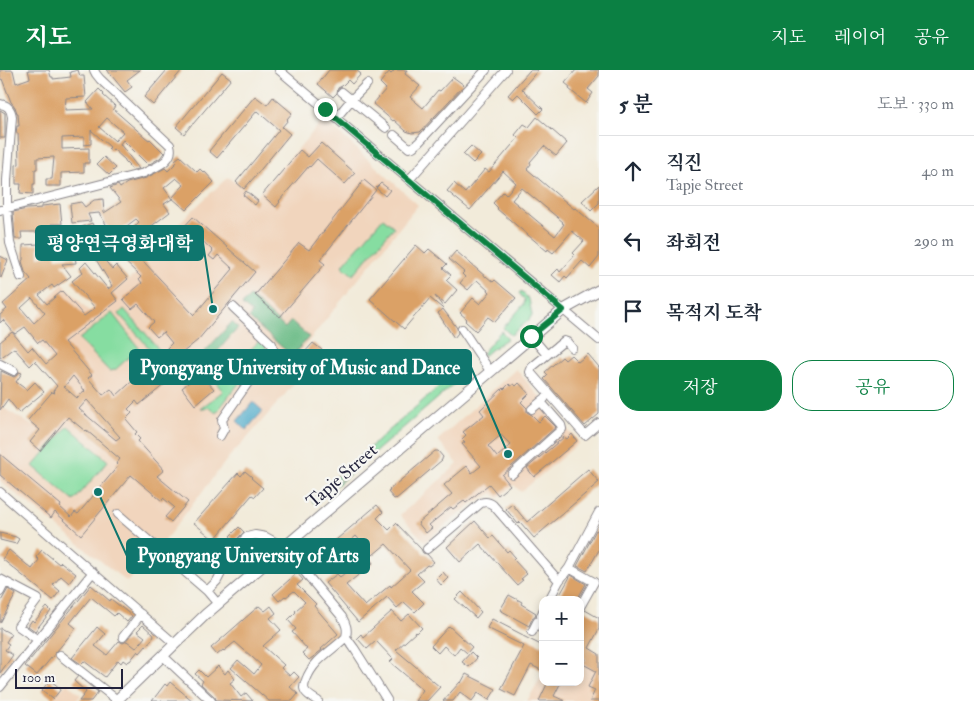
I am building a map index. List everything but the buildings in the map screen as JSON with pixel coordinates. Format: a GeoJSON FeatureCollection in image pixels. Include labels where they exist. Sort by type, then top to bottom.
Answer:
{"type":"FeatureCollection","features":[{"type":"Feature","properties":{"kind":"main road","name":"Tapje Street"},"geometry":{"type":"LineString","coordinates":[[116,701],[218,604],[531,336],[563,310],[599,290]]}},
{"type":"Feature","properties":{"kind":"street"},"geometry":{"type":"LineString","coordinates":[[3,209],[144,172],[161,165],[170,157],[172,151],[170,145],[100,79],[94,70]]}},
{"type":"Feature","properties":{"kind":"street"},"geometry":{"type":"LineString","coordinates":[[279,70],[599,340]]}},
{"type":"Feature","properties":{"kind":"street"},"geometry":{"type":"LineString","coordinates":[[394,135],[409,148],[413,147],[486,70]]}},
{"type":"Feature","properties":{"kind":"street"},"geometry":{"type":"LineString","coordinates":[[409,180],[502,72]]}},
{"type":"Feature","properties":{"kind":"street"},"geometry":{"type":"LineString","coordinates":[[336,118],[367,84]]}},
{"type":"Feature","properties":{"kind":"street"},"geometry":{"type":"LineString","coordinates":[[342,92],[386,128]]}},
{"type":"Feature","properties":{"kind":"street"},"geometry":{"type":"LineString","coordinates":[[0,104],[4,104],[12,111],[3,209],[10,243],[21,277]]}},
{"type":"Feature","properties":{"kind":"street"},"geometry":{"type":"LineString","coordinates":[[220,436],[224,429],[222,420],[273,347],[233,307]]}},
{"type":"Feature","properties":{"kind":"street"},"geometry":{"type":"LineString","coordinates":[[462,329],[490,371]]}},
{"type":"Feature","properties":{"kind":"street"},"geometry":{"type":"LineString","coordinates":[[531,336],[547,355]]}},
{"type":"Feature","properties":{"kind":"street"},"geometry":{"type":"LineString","coordinates":[[572,348],[564,341],[532,367],[530,372],[586,435],[599,424]]}},
{"type":"Feature","properties":{"kind":"street"},"geometry":{"type":"LineString","coordinates":[[0,364],[14,371]]}},
{"type":"Feature","properties":{"kind":"street"},"geometry":{"type":"LineString","coordinates":[[532,409],[550,394]]}},
{"type":"Feature","properties":{"kind":"street"},"geometry":{"type":"LineString","coordinates":[[512,474],[562,430],[561,425],[541,402]]}},
{"type":"Feature","properties":{"kind":"street"},"geometry":{"type":"LineString","coordinates":[[0,492],[175,644]]}},
{"type":"Feature","properties":{"kind":"street"},"geometry":{"type":"LineString","coordinates":[[427,549],[481,503],[489,502],[559,581]]}},
{"type":"Feature","properties":{"kind":"street"},"geometry":{"type":"LineString","coordinates":[[551,596],[569,568],[599,512]]}},
{"type":"Feature","properties":{"kind":"street"},"geometry":{"type":"LineString","coordinates":[[118,514],[207,591],[218,604]]}},
{"type":"Feature","properties":{"kind":"street"},"geometry":{"type":"LineString","coordinates":[[207,591],[217,581],[233,550],[248,537],[255,535],[266,537],[284,547],[342,617],[346,625],[346,637],[314,665],[304,686],[309,695],[318,701]]}},
{"type":"Feature","properties":{"kind":"street"},"geometry":{"type":"LineString","coordinates":[[569,568],[594,582],[584,600]]}},
{"type":"Feature","properties":{"kind":"street"},"geometry":{"type":"LineString","coordinates":[[0,687],[94,572]]}},
{"type":"Feature","properties":{"kind":"street"},"geometry":{"type":"LineString","coordinates":[[0,592],[3,580],[38,598],[18,626],[38,640]]}},
{"type":"Feature","properties":{"kind":"street"},"geometry":{"type":"LineString","coordinates":[[123,637],[142,614]]}},
{"type":"Feature","properties":{"kind":"street"},"geometry":{"type":"LineString","coordinates":[[532,632],[539,618]]}},
{"type":"Feature","properties":{"kind":"street"},"geometry":{"type":"LineString","coordinates":[[346,637],[387,700]]}},
{"type":"Feature","properties":{"kind":"street"},"geometry":{"type":"LineString","coordinates":[[60,655],[116,701]]}},
{"type":"Feature","properties":{"kind":"street"},"geometry":{"type":"LineString","coordinates":[[163,656],[212,701]]}},
{"type":"Feature","properties":{"kind":"shaded area"},"geometry":{"type":"Polygon","coordinates":[[[324,119],[418,205],[300,352],[312,363],[229,457],[165,540],[127,582],[0,481],[0,406],[33,426],[69,382],[26,329],[51,302],[49,298],[63,283],[89,311],[94,308],[134,277],[167,240],[165,236],[228,177],[243,189],[257,196],[324,119]]]}},
{"type":"Feature","properties":{"kind":"shaded area"},"geometry":{"type":"Polygon","coordinates":[[[516,369],[579,443],[521,492],[514,485],[498,498],[493,493],[473,503],[425,542],[400,515],[458,464],[438,440],[516,369]]]}},
{"type":"Feature","properties":{"kind":"shaded area"},"geometry":{"type":"Polygon","coordinates":[[[584,659],[597,668],[599,701],[527,701],[539,681],[539,686],[584,686],[584,659]]]}},
{"type":"Feature","properties":{"kind":"shaded area"},"geometry":{"type":"Polygon","coordinates":[[[67,683],[81,695],[76,701],[52,701],[67,683]]]}},
{"type":"Feature","properties":{"kind":"green space"},"geometry":{"type":"Polygon","coordinates":[[[383,218],[394,227],[353,275],[342,266],[383,218]]]}},
{"type":"Feature","properties":{"kind":"green space"},"geometry":{"type":"Polygon","coordinates":[[[521,291],[529,299],[532,315],[529,320],[511,335],[503,328],[524,304],[525,300],[519,293],[521,291]]]}},
{"type":"Feature","properties":{"kind":"green space"},"geometry":{"type":"Polygon","coordinates":[[[250,296],[285,328],[291,321],[309,337],[292,356],[249,318],[252,313],[242,305],[250,296]]]}},
{"type":"Feature","properties":{"kind":"green space"},"geometry":{"type":"Polygon","coordinates":[[[124,309],[165,358],[175,377],[119,314],[124,309]]]}},
{"type":"Feature","properties":{"kind":"green space"},"geometry":{"type":"Polygon","coordinates":[[[112,313],[139,348],[115,370],[109,371],[79,339],[112,313]]]}},
{"type":"Feature","properties":{"kind":"green space"},"geometry":{"type":"Polygon","coordinates":[[[232,322],[238,328],[209,361],[199,358],[232,322]]]}},
{"type":"Feature","properties":{"kind":"green space"},"geometry":{"type":"Polygon","coordinates":[[[501,331],[508,338],[484,355],[482,354],[484,351],[501,331]]]}},
{"type":"Feature","properties":{"kind":"green space"},"geometry":{"type":"Polygon","coordinates":[[[262,338],[269,344],[254,365],[244,356],[262,338]]]}},
{"type":"Feature","properties":{"kind":"green space"},"geometry":{"type":"Polygon","coordinates":[[[240,360],[250,369],[216,413],[209,407],[200,409],[223,391],[217,384],[240,360]]]}},
{"type":"Feature","properties":{"kind":"green space"},"geometry":{"type":"Polygon","coordinates":[[[461,367],[467,373],[315,504],[312,501],[338,475],[339,482],[344,478],[341,473],[461,367]]]}},
{"type":"Feature","properties":{"kind":"green space"},"geometry":{"type":"Polygon","coordinates":[[[68,426],[108,461],[74,501],[33,466],[68,426]]]}},
{"type":"Feature","properties":{"kind":"water"},"geometry":{"type":"Polygon","coordinates":[[[253,402],[263,411],[246,430],[237,421],[253,402]]]}},
{"type":"Feature","properties":{"kind":"place","name":"평양연극영화대학"},"geometry":{"type":"Point","coordinates":[213,309]}},
{"type":"Feature","properties":{"kind":"place","name":"Pyongyang University of Music and Dance"},"geometry":{"type":"Point","coordinates":[508,454]}},
{"type":"Feature","properties":{"kind":"place","name":"Pyongyang University of Arts"},"geometry":{"type":"Point","coordinates":[98,492]}},
{"type":"Feature","properties":{"kind":"route"},"geometry":{"type":"LineString","coordinates":[[325,109],[563,310],[531,336]]}}]}
